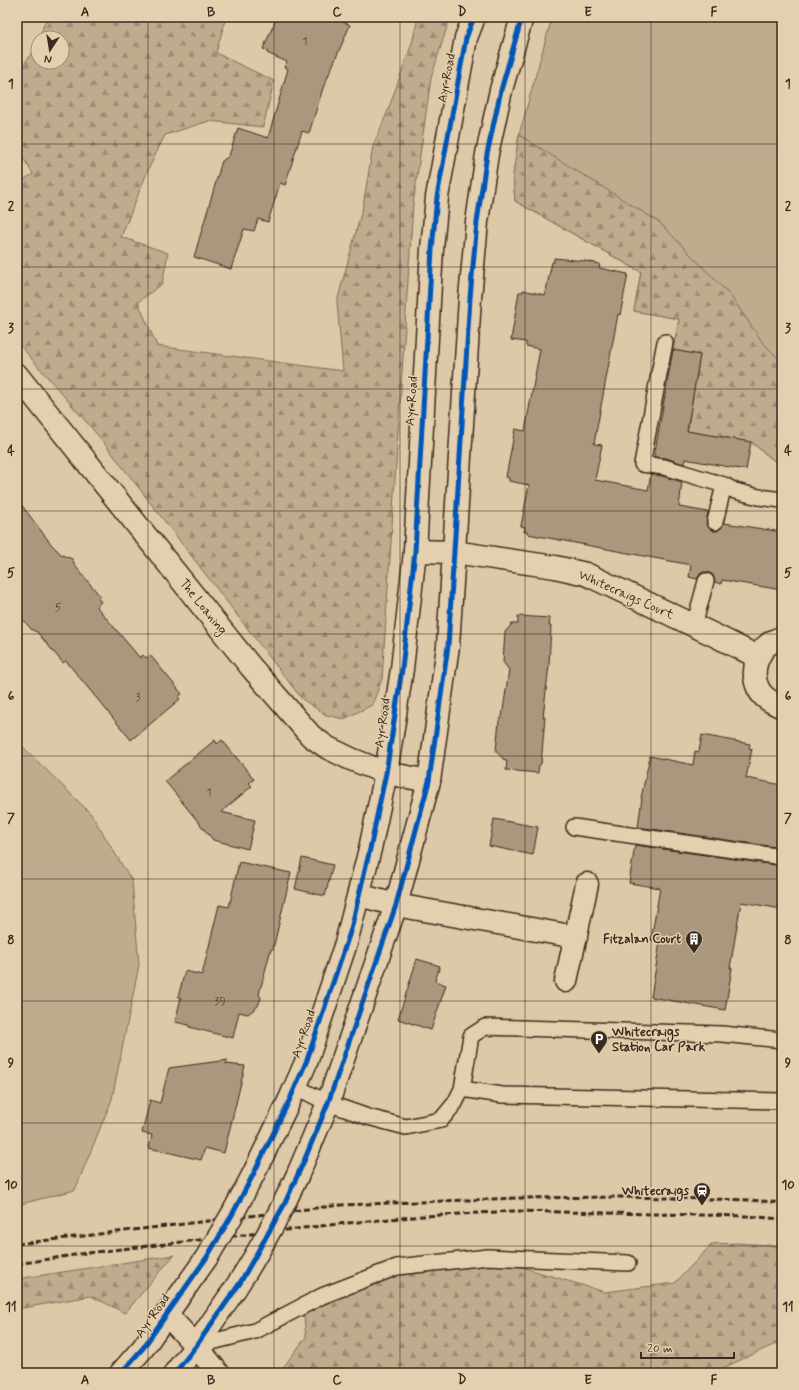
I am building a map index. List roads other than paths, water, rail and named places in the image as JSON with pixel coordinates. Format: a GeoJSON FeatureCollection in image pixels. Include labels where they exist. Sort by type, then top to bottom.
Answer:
{"type":"FeatureCollection","features":[{"type":"Feature","properties":{"kind":"main road","name":"Ayr Road"},"geometry":{"type":"LineString","coordinates":[[121,1373],[143,1348],[207,1258],[254,1173],[296,1087],[307,1060],[346,943],[359,895],[386,773],[402,669],[415,551],[432,256],[437,197],[466,38],[474,17]]}},
{"type":"Feature","properties":{"kind":"main road"},"geometry":{"type":"LineString","coordinates":[[175,1373],[196,1346],[240,1283],[284,1205],[298,1174],[328,1102],[396,905],[429,781],[448,646],[470,298],[477,222],[487,154],[499,97],[522,17]]}},
{"type":"Feature","properties":{"kind":"main road","name":"The Loaning"},"geometry":{"type":"LineString","coordinates":[[17,375],[251,667],[310,736],[328,748],[386,773],[429,781]]}},
{"type":"Feature","properties":{"kind":"main road","name":"Whitecraigs Court"},"geometry":{"type":"LineString","coordinates":[[415,551],[454,552],[555,567],[586,574],[758,657]]}},
{"type":"Feature","properties":{"kind":"main road"},"geometry":{"type":"LineString","coordinates":[[782,638],[776,639],[765,646],[758,657],[754,669],[756,682],[761,693],[771,702],[782,706]]}},
{"type":"Feature","properties":{"kind":"main road"},"geometry":{"type":"LineString","coordinates":[[566,981],[587,884]]}},
{"type":"Feature","properties":{"kind":"main road"},"geometry":{"type":"LineString","coordinates":[[359,895],[396,905],[576,937]]}},
{"type":"Feature","properties":{"kind":"main road"},"geometry":{"type":"LineString","coordinates":[[172,1307],[196,1346],[218,1373]]}},
{"type":"Feature","properties":{"kind":"lane"},"geometry":{"type":"LineString","coordinates":[[665,342],[642,464],[664,467],[724,485],[735,491],[759,497],[782,500]]}},
{"type":"Feature","properties":{"kind":"lane"},"geometry":{"type":"LineString","coordinates":[[716,522],[724,485]]}},
{"type":"Feature","properties":{"kind":"lane"},"geometry":{"type":"LineString","coordinates":[[694,626],[706,581]]}},
{"type":"Feature","properties":{"kind":"lane"},"geometry":{"type":"LineString","coordinates":[[574,827],[782,858]]}},
{"type":"Feature","properties":{"kind":"lane"},"geometry":{"type":"LineString","coordinates":[[296,1087],[328,1102],[368,1117],[406,1127],[441,1120],[455,1102],[462,1089],[471,1036],[485,1027],[722,1034],[782,1040]]}},
{"type":"Feature","properties":{"kind":"lane"},"geometry":{"type":"LineString","coordinates":[[462,1089],[502,1095],[782,1101]]}},
{"type":"Feature","properties":{"kind":"lane"},"geometry":{"type":"LineString","coordinates":[[196,1346],[255,1331],[322,1296],[397,1267],[488,1257],[628,1263]]}},
{"type":"Feature","properties":{"kind":"railway"},"geometry":{"type":"LineString","coordinates":[[17,1244],[341,1205],[518,1198],[625,1197],[751,1200],[782,1203]]}},
{"type":"Feature","properties":{"kind":"railway"},"geometry":{"type":"LineString","coordinates":[[17,1264],[87,1253],[347,1223],[423,1216],[514,1211],[747,1216],[782,1219]]}},
{"type":"Feature","properties":{"kind":"place","name":"Fitzalan Court"},"geometry":{"type":"Point","coordinates":[694,954]}},
{"type":"Feature","properties":{"kind":"place","name":"Whitecraigs Station Car Park"},"geometry":{"type":"Point","coordinates":[599,1054]}},
{"type":"Feature","properties":{"kind":"place","name":"Whitecraigs"},"geometry":{"type":"Point","coordinates":[702,1206]}}]}
